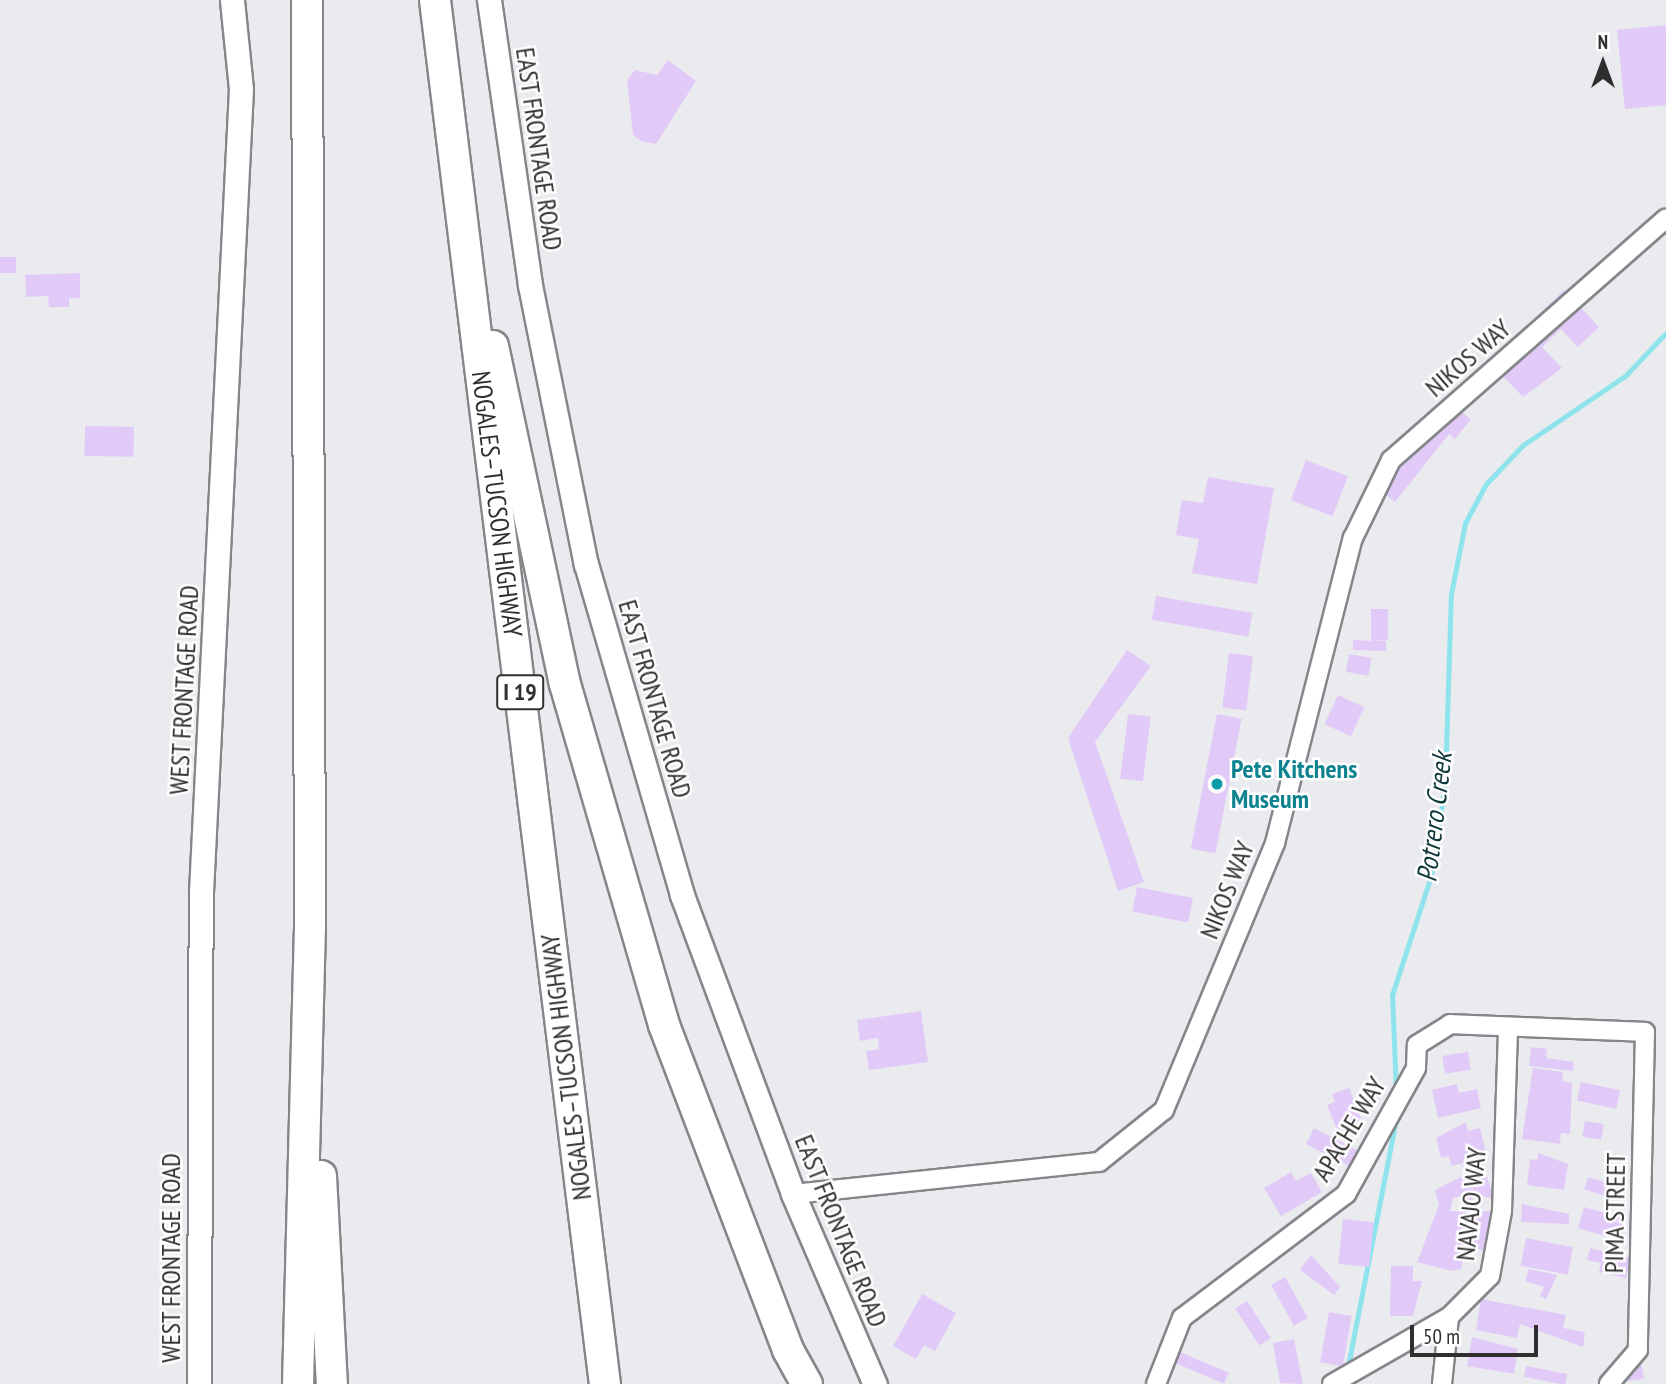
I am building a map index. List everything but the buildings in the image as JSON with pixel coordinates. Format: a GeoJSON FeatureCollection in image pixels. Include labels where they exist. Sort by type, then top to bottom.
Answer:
{"type":"FeatureCollection","features":[{"type":"Feature","properties":{"kind":"highway"},"geometry":{"type":"LineString","coordinates":[[298,1384],[310,931],[307,0]]}},
{"type":"Feature","properties":{"kind":"highway","name":"NOGALES–TUCSON HIGHWAY"},"geometry":{"type":"LineString","coordinates":[[435,0],[605,1384]]}},
{"type":"Feature","properties":{"kind":"highway"},"geometry":{"type":"LineString","coordinates":[[470,286],[499,360],[565,684],[664,1025],[788,1350],[807,1384]]}},
{"type":"Feature","properties":{"kind":"highway"},"geometry":{"type":"LineString","coordinates":[[310,931],[332,1384]]}},
{"type":"Feature","properties":{"kind":"street","name":"WEST FRONTAGE ROAD"},"geometry":{"type":"LineString","coordinates":[[199,1384],[201,892],[241,89],[232,0]]}},
{"type":"Feature","properties":{"kind":"street","name":"EAST FRONTAGE ROAD"},"geometry":{"type":"LineString","coordinates":[[489,0],[530,285],[586,564],[682,895],[793,1194],[875,1384]]}},
{"type":"Feature","properties":{"kind":"street","name":"NIKOS WAY"},"geometry":{"type":"LineString","coordinates":[[793,1194],[1099,1162],[1164,1110],[1275,844],[1353,538],[1391,460],[1666,218]]}},
{"type":"Feature","properties":{"kind":"street","name":"APACHE WAY"},"geometry":{"type":"LineString","coordinates":[[1156,1384],[1182,1318],[1346,1194],[1409,1078],[1417,1045],[1430,1033],[1450,1024],[1508,1030],[1645,1032]]}},
{"type":"Feature","properties":{"kind":"street","name":"NAVAJO WAY"},"geometry":{"type":"LineString","coordinates":[[1332,1384],[1449,1317],[1490,1276],[1502,1211],[1508,1030]]}},
{"type":"Feature","properties":{"kind":"street","name":"PIMA STREET"},"geometry":{"type":"LineString","coordinates":[[1609,1384],[1638,1350],[1645,1032]]}},
{"type":"Feature","properties":{"kind":"street"},"geometry":{"type":"LineString","coordinates":[[1442,1384],[1449,1317]]}},
{"type":"Feature","properties":{"kind":"waterway","name":"Potrero Creek"},"geometry":{"type":"LineString","coordinates":[[1396,1093],[1392,995],[1431,876],[1445,782],[1451,594],[1465,523],[1486,484],[1523,445],[1625,376],[1666,333]]}},
{"type":"Feature","properties":{"kind":"waterway","name":"Potrero Creek"},"geometry":{"type":"LineString","coordinates":[[1347,1371],[1397,1113]]}},
{"type":"Feature","properties":{"kind":"place","name":"Pete Kitchens Museum"},"geometry":{"type":"Point","coordinates":[1217,784]}}]}
